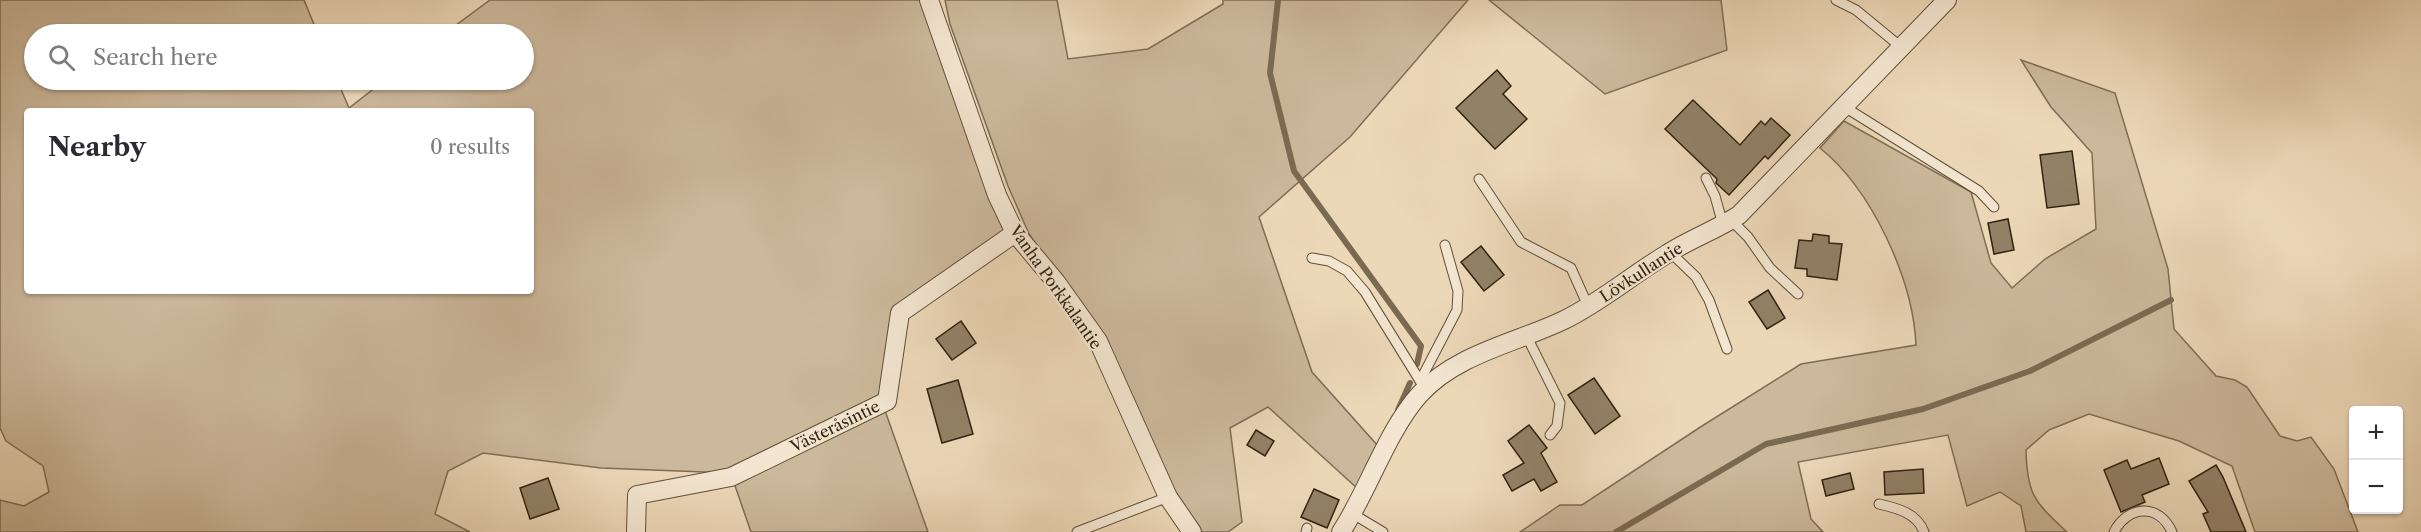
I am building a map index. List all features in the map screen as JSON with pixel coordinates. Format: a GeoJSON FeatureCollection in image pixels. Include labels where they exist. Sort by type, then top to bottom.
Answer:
{"type":"FeatureCollection","features":[{"type":"Feature","properties":{"kind":"street","name":"Vanha Porkkalantie"},"geometry":{"type":"LineString","coordinates":[[929,0],[997,195],[1015,233],[1056,282],[1098,341],[1168,497],[1192,532]]}},
{"type":"Feature","properties":{"kind":"street","name":"Lövkullantie"},"geometry":{"type":"LineString","coordinates":[[1341,532],[1353,514],[1422,385],[1460,363],[1566,319],[1670,252],[1739,215],[1947,0]]}},
{"type":"Feature","properties":{"kind":"street","name":"Västeråsintie"},"geometry":{"type":"LineString","coordinates":[[636,532],[637,495],[731,477],[886,401],[900,314],[1015,233]]}},
{"type":"Feature","properties":{"kind":"lane"},"geometry":{"type":"LineString","coordinates":[[1836,0],[1856,10],[1901,47]]}},
{"type":"Feature","properties":{"kind":"lane"},"geometry":{"type":"LineString","coordinates":[[1843,106],[1979,191],[1994,207]]}},
{"type":"Feature","properties":{"kind":"lane"},"geometry":{"type":"LineString","coordinates":[[1706,178],[1727,223],[1748,237],[1770,268],[1798,294]]}},
{"type":"Feature","properties":{"kind":"lane"},"geometry":{"type":"LineString","coordinates":[[1479,179],[1521,242],[1570,268],[1588,306]]}},
{"type":"Feature","properties":{"kind":"lane"},"geometry":{"type":"LineString","coordinates":[[1422,385],[1457,310],[1458,291],[1445,245]]}},
{"type":"Feature","properties":{"kind":"lane"},"geometry":{"type":"LineString","coordinates":[[1670,252],[1696,277],[1709,300],[1727,349]]}},
{"type":"Feature","properties":{"kind":"lane"},"geometry":{"type":"LineString","coordinates":[[1312,258],[1329,261],[1347,271],[1365,292],[1422,385]]}},
{"type":"Feature","properties":{"kind":"lane"},"geometry":{"type":"LineString","coordinates":[[1527,337],[1560,403],[1557,426],[1550,435]]}},
{"type":"Feature","properties":{"kind":"lane"},"geometry":{"type":"LineString","coordinates":[[1077,532],[1168,497]]}},
{"type":"Feature","properties":{"kind":"lane"},"geometry":{"type":"LineString","coordinates":[[1879,504],[1900,509],[1920,522],[1924,532]]}},
{"type":"Feature","properties":{"kind":"lane"},"geometry":{"type":"LineString","coordinates":[[2114,532],[2120,520],[2132,514],[2148,511],[2159,514],[2167,521],[2172,532]]}},
{"type":"Feature","properties":{"kind":"lane"},"geometry":{"type":"LineString","coordinates":[[1353,514],[1383,532]]}},
{"type":"Feature","properties":{"kind":"shaded area"},"geometry":{"type":"Polygon","coordinates":[[[0,0],[304,0],[314,24],[24,24],[24,90],[341,90],[349,108],[372,90],[534,90],[534,24],[458,24],[490,0],[922,0],[1006,232],[895,309],[881,398],[730,473],[601,468],[483,453],[448,471],[435,514],[470,532],[0,532],[0,500],[24,506],[49,492],[43,466],[6,441],[0,428],[0,0]]]}},
{"type":"Feature","properties":{"kind":"shaded area"},"geometry":{"type":"Polygon","coordinates":[[[945,0],[1057,0],[1068,59],[1148,49],[1223,4],[1223,0],[1468,0],[1350,137],[1259,217],[1312,372],[1378,446],[1358,489],[1268,407],[1230,428],[1242,522],[1228,532],[1199,532],[1166,478],[1102,338],[1029,234],[1008,186],[950,24],[945,0]]]}},
{"type":"Feature","properties":{"kind":"shaded area"},"geometry":{"type":"Polygon","coordinates":[[[1489,0],[1721,0],[1727,50],[1605,94],[1489,0]]]}},
{"type":"Feature","properties":{"kind":"shaded area"},"geometry":{"type":"Polygon","coordinates":[[[2021,60],[2115,93],[2168,269],[2174,329],[2216,376],[2235,380],[2247,387],[2280,436],[2297,441],[2311,437],[2334,469],[2349,514],[2351,514],[2358,532],[2255,532],[2232,466],[2179,441],[2089,414],[2049,430],[2026,450],[2028,478],[2035,497],[2047,513],[2067,532],[2026,532],[2021,506],[2000,492],[1967,506],[1948,435],[1798,462],[1811,519],[1823,532],[1520,532],[1560,505],[1582,505],[1801,364],[1916,345],[1907,292],[1886,238],[1857,187],[1820,148],[1844,121],[1971,192],[1991,263],[2012,288],[2045,259],[2096,229],[2092,153],[2051,107],[2021,60]]]}},
{"type":"Feature","properties":{"kind":"shaded area"},"geometry":{"type":"Polygon","coordinates":[[[883,405],[928,532],[751,532],[733,480],[883,405]]]}},
{"type":"Feature","properties":{"kind":"building"},"geometry":{"type":"Polygon","coordinates":[[[1497,70],[1511,86],[1503,94],[1527,119],[1495,149],[1456,108],[1497,70]]]}},
{"type":"Feature","properties":{"kind":"building"},"geometry":{"type":"Polygon","coordinates":[[[1693,100],[1740,145],[1761,121],[1765,125],[1771,118],[1790,135],[1768,159],[1765,156],[1729,195],[1716,183],[1717,179],[1665,129],[1693,100]]]}},
{"type":"Feature","properties":{"kind":"building"},"geometry":{"type":"Polygon","coordinates":[[[2072,151],[2079,204],[2047,208],[2040,155],[2072,151]]]}},
{"type":"Feature","properties":{"kind":"building"},"geometry":{"type":"Polygon","coordinates":[[[2008,219],[2014,250],[1994,254],[1988,223],[2008,219]]]}},
{"type":"Feature","properties":{"kind":"building"},"geometry":{"type":"Polygon","coordinates":[[[1813,234],[1829,236],[1829,243],[1842,244],[1837,280],[1807,276],[1807,269],[1795,268],[1799,240],[1812,241],[1813,234]]]}},
{"type":"Feature","properties":{"kind":"building"},"geometry":{"type":"Polygon","coordinates":[[[1481,246],[1504,275],[1484,291],[1461,262],[1481,246]]]}},
{"type":"Feature","properties":{"kind":"building"},"geometry":{"type":"Polygon","coordinates":[[[1768,290],[1785,318],[1767,329],[1749,302],[1768,290]]]}},
{"type":"Feature","properties":{"kind":"building"},"geometry":{"type":"Polygon","coordinates":[[[961,321],[976,343],[952,360],[936,339],[961,321]]]}},
{"type":"Feature","properties":{"kind":"building"},"geometry":{"type":"Polygon","coordinates":[[[1594,378],[1620,416],[1595,434],[1568,395],[1594,378]]]}},
{"type":"Feature","properties":{"kind":"building"},"geometry":{"type":"Polygon","coordinates":[[[958,380],[973,434],[942,443],[927,389],[958,380]]]}},
{"type":"Feature","properties":{"kind":"building"},"geometry":{"type":"Polygon","coordinates":[[[1529,425],[1547,448],[1541,453],[1557,482],[1541,491],[1534,479],[1512,491],[1503,475],[1524,463],[1508,441],[1529,425]]]}},
{"type":"Feature","properties":{"kind":"building"},"geometry":{"type":"Polygon","coordinates":[[[1256,430],[1274,441],[1265,456],[1247,445],[1256,430]]]}},
{"type":"Feature","properties":{"kind":"building"},"geometry":{"type":"Polygon","coordinates":[[[2159,458],[2169,484],[2142,495],[2145,502],[2121,512],[2104,470],[2127,460],[2131,469],[2159,458]]]}},
{"type":"Feature","properties":{"kind":"building"},"geometry":{"type":"Polygon","coordinates":[[[2216,465],[2246,532],[2211,532],[2203,514],[2208,512],[2189,481],[2216,465]]]}},
{"type":"Feature","properties":{"kind":"building"},"geometry":{"type":"Polygon","coordinates":[[[1923,469],[1924,493],[1885,495],[1884,472],[1923,469]]]}},
{"type":"Feature","properties":{"kind":"building"},"geometry":{"type":"Polygon","coordinates":[[[1850,473],[1854,489],[1826,496],[1822,480],[1850,473]]]}},
{"type":"Feature","properties":{"kind":"building"},"geometry":{"type":"Polygon","coordinates":[[[548,478],[559,509],[530,519],[520,488],[548,478]]]}},
{"type":"Feature","properties":{"kind":"building"},"geometry":{"type":"Polygon","coordinates":[[[1314,489],[1339,500],[1327,528],[1301,517],[1314,489]]]}},
{"type":"Feature","properties":{"kind":"waterway"},"geometry":{"type":"LineString","coordinates":[[1278,0],[1270,73],[1294,171],[1421,346],[1417,364]]}},
{"type":"Feature","properties":{"kind":"waterway"},"geometry":{"type":"LineString","coordinates":[[1616,532],[1766,444],[1923,409],[2030,371],[2171,300]]}},
{"type":"Feature","properties":{"kind":"waterway"},"geometry":{"type":"LineString","coordinates":[[1398,410],[1410,383]]}}]}
